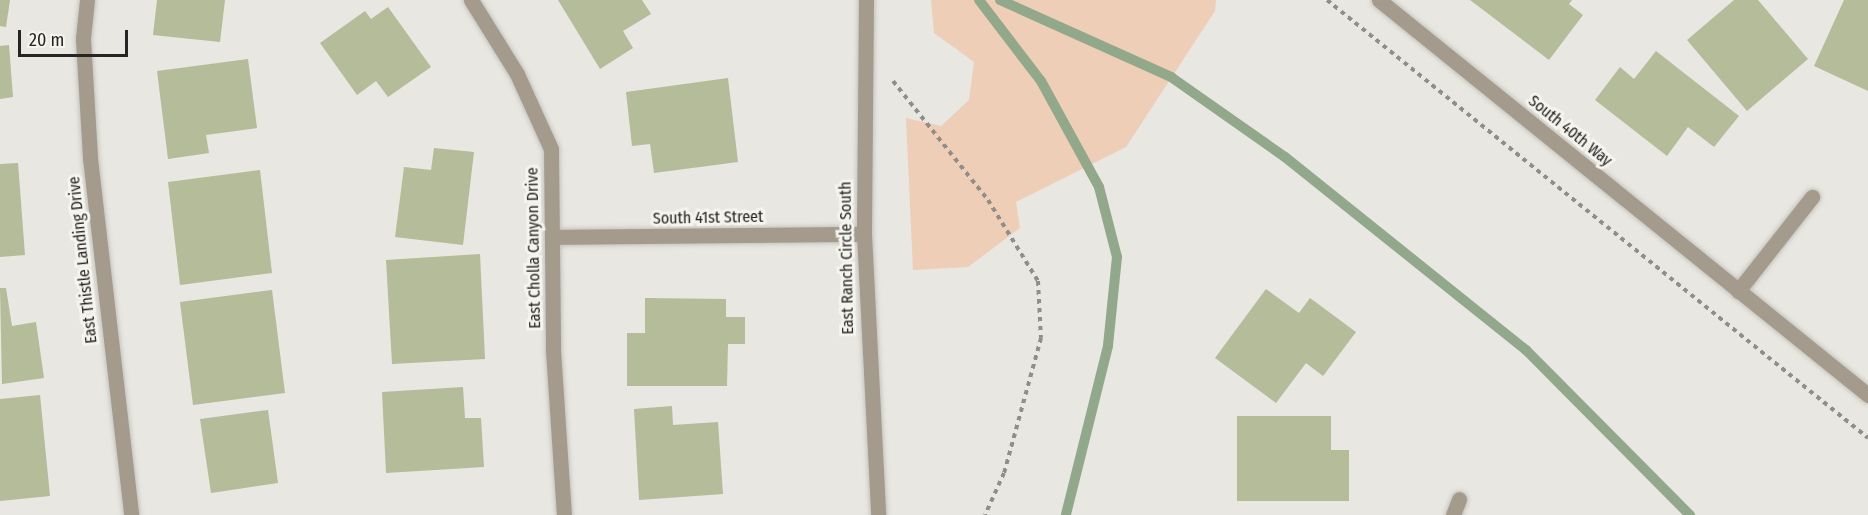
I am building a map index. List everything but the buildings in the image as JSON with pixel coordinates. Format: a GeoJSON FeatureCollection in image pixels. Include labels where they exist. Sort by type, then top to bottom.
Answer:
{"type":"FeatureCollection","features":[{"type":"Feature","properties":{"kind":"street","name":"East Thistle Landing Drive"},"geometry":{"type":"LineString","coordinates":[[87,0],[83,39],[90,158],[131,515]]}},
{"type":"Feature","properties":{"kind":"street","name":"East Cholla Canyon Drive"},"geometry":{"type":"LineString","coordinates":[[471,0],[516,74],[551,149],[552,237],[564,515]]}},
{"type":"Feature","properties":{"kind":"street","name":"East Ranch Circle South"},"geometry":{"type":"LineString","coordinates":[[866,0],[864,234],[878,515]]}},
{"type":"Feature","properties":{"kind":"street","name":"South 40th Way"},"geometry":{"type":"LineString","coordinates":[[1379,0],[1868,396]]}},
{"type":"Feature","properties":{"kind":"street"},"geometry":{"type":"LineString","coordinates":[[1738,291],[1812,197]]}},
{"type":"Feature","properties":{"kind":"street","name":"South 41st Street"},"geometry":{"type":"LineString","coordinates":[[552,237],[864,234]]}},
{"type":"Feature","properties":{"kind":"street"},"geometry":{"type":"LineString","coordinates":[[1453,515],[1459,500]]}},
{"type":"Feature","properties":{"kind":"path"},"geometry":{"type":"LineString","coordinates":[[1327,0],[1868,438]]}},
{"type":"Feature","properties":{"kind":"path"},"geometry":{"type":"LineString","coordinates":[[865,50],[988,200],[1038,281],[1041,338],[1004,473],[985,515]]}},
{"type":"Feature","properties":{"kind":"shaded area"},"geometry":{"type":"Polygon","coordinates":[[[931,0],[1216,0],[1215,11],[1126,147],[1016,202],[1020,228],[968,267],[913,270],[906,118],[941,126],[969,100],[974,62],[934,33],[931,0]]]}},
{"type":"Feature","properties":{"kind":"waterway"},"geometry":{"type":"LineString","coordinates":[[979,0],[1041,81],[1099,187],[1117,257],[1108,346],[1066,515]]}},
{"type":"Feature","properties":{"kind":"waterway"},"geometry":{"type":"LineString","coordinates":[[1000,0],[1171,77],[1285,157],[1526,350],[1690,515]]}}]}
